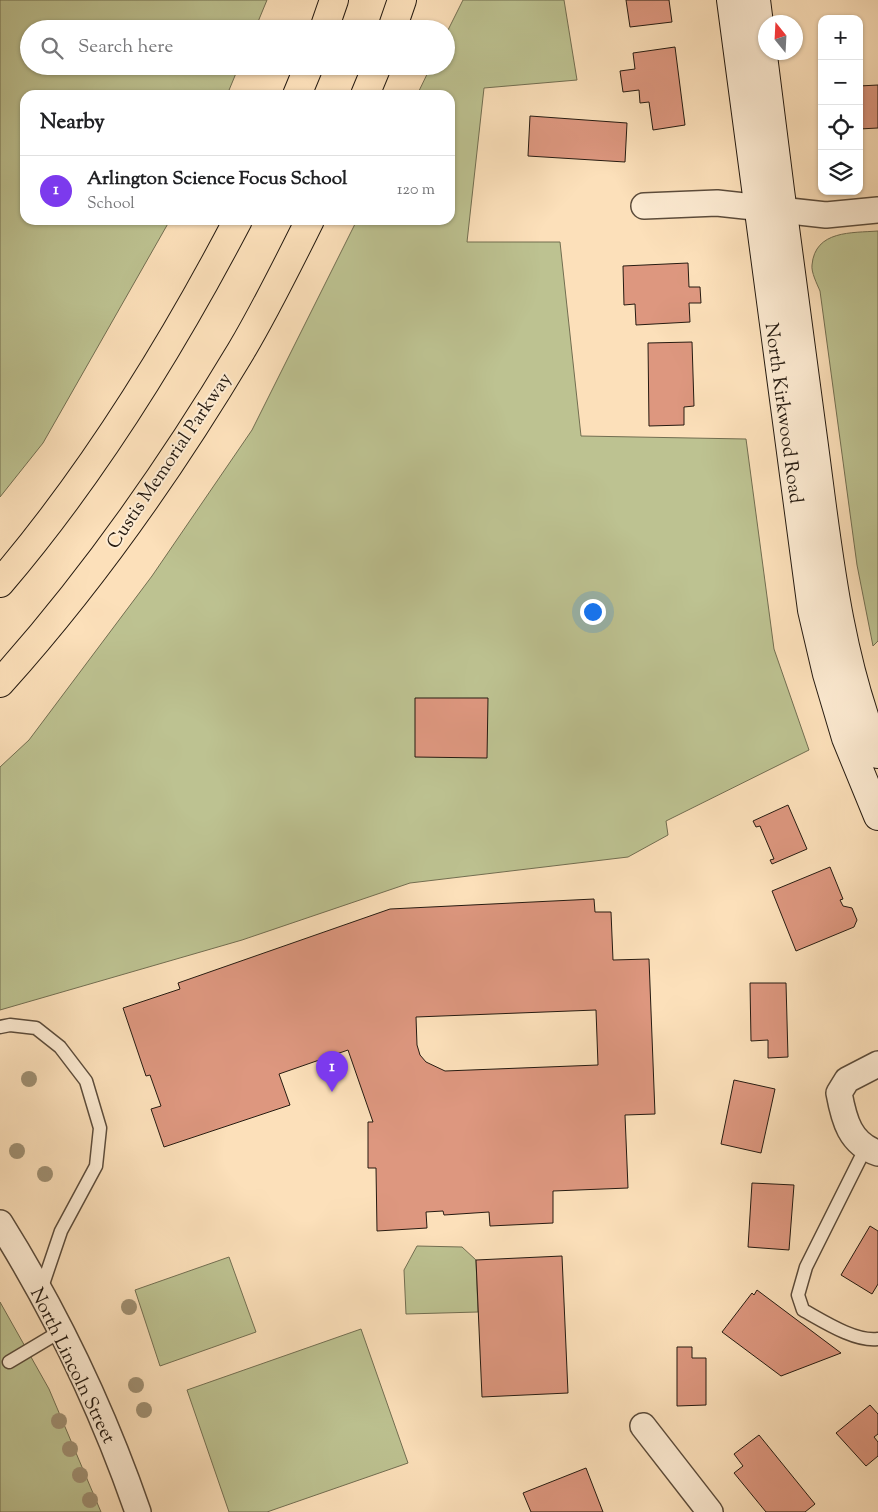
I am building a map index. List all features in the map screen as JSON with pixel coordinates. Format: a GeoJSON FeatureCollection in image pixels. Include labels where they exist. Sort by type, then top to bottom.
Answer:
{"type":"FeatureCollection","features":[{"type":"Feature","properties":{"kind":"highway"},"geometry":{"type":"LineString","coordinates":[[327,20],[334,0]]}},
{"type":"Feature","properties":{"kind":"highway"},"geometry":{"type":"LineString","coordinates":[[395,20],[402,0]]}},
{"type":"Feature","properties":{"kind":"highway"},"geometry":{"type":"LineString","coordinates":[[299,90],[305,75]]}},
{"type":"Feature","properties":{"kind":"highway"},"geometry":{"type":"LineString","coordinates":[[367,90],[373,75]]}},
{"type":"Feature","properties":{"kind":"highway"},"geometry":{"type":"LineString","coordinates":[[0,583],[51,519],[116,428],[180,325],[235,225]]}},
{"type":"Feature","properties":{"kind":"highway","name":"Custis Memorial Parkway"},"geometry":{"type":"LineString","coordinates":[[0,683],[83,582],[183,444],[242,350],[307,225]]}},
{"type":"Feature","properties":{"kind":"main road","name":"North Kirkwood Road"},"geometry":{"type":"LineString","coordinates":[[731,0],[770,209],[836,606],[854,687],[878,754]]}},
{"type":"Feature","properties":{"kind":"main road","name":"North Kirkwood Road"},"geometry":{"type":"LineString","coordinates":[[756,0],[770,209],[812,610],[827,674],[846,738],[878,816]]}},
{"type":"Feature","properties":{"kind":"street"},"geometry":{"type":"LineString","coordinates":[[644,206],[717,203],[826,215],[878,210]]}},
{"type":"Feature","properties":{"kind":"street"},"geometry":{"type":"LineString","coordinates":[[872,1151],[853,1138],[843,1112],[839,1093],[847,1080],[878,1064]]}},
{"type":"Feature","properties":{"kind":"street","name":"North Lincoln Street"},"geometry":{"type":"LineString","coordinates":[[0,1223],[61,1331],[94,1398],[138,1512]]}},
{"type":"Feature","properties":{"kind":"street"},"geometry":{"type":"LineString","coordinates":[[643,1426],[710,1512]]}},
{"type":"Feature","properties":{"kind":"lane"},"geometry":{"type":"LineString","coordinates":[[0,1026],[10,1025],[36,1028],[60,1046],[86,1081],[100,1128],[96,1166],[61,1231],[40,1293]]}},
{"type":"Feature","properties":{"kind":"lane"},"geometry":{"type":"LineString","coordinates":[[872,1151],[806,1266],[798,1295],[803,1310],[831,1326],[870,1340],[878,1339]]}},
{"type":"Feature","properties":{"kind":"lane"},"geometry":{"type":"LineString","coordinates":[[10,1362],[61,1331]]}},
{"type":"Feature","properties":{"kind":"green space"},"geometry":{"type":"Polygon","coordinates":[[[0,0],[267,0],[259,20],[20,20],[20,75],[235,75],[229,90],[20,90],[20,225],[167,225],[43,443],[0,497],[0,0]]]}},
{"type":"Feature","properties":{"kind":"green space"},"geometry":{"type":"Polygon","coordinates":[[[463,0],[564,0],[577,80],[484,88],[467,242],[560,242],[581,436],[746,439],[774,649],[809,750],[666,821],[668,835],[628,857],[410,883],[242,940],[0,1010],[0,767],[29,740],[152,576],[252,430],[354,225],[455,225],[455,90],[419,90],[427,75],[455,75],[455,20],[453,20],[463,0]]]}},
{"type":"Feature","properties":{"kind":"green space"},"geometry":{"type":"Polygon","coordinates":[[[878,231],[878,641],[873,646],[857,565],[820,291],[814,278],[812,265],[820,245],[827,239],[846,233],[878,231]]]}},
{"type":"Feature","properties":{"kind":"green space"},"geometry":{"type":"Polygon","coordinates":[[[417,1246],[462,1247],[476,1260],[478,1312],[406,1314],[404,1270],[417,1246]]]}},
{"type":"Feature","properties":{"kind":"green space"},"geometry":{"type":"Polygon","coordinates":[[[229,1257],[256,1332],[160,1366],[135,1290],[229,1257]]]}},
{"type":"Feature","properties":{"kind":"green space"},"geometry":{"type":"Polygon","coordinates":[[[0,1302],[49,1389],[101,1512],[0,1512],[0,1302]]]}},
{"type":"Feature","properties":{"kind":"green space"},"geometry":{"type":"Polygon","coordinates":[[[361,1329],[408,1463],[267,1512],[229,1512],[187,1390],[361,1329]]]}},
{"type":"Feature","properties":{"kind":"building"},"geometry":{"type":"Polygon","coordinates":[[[626,0],[669,0],[672,22],[630,27],[626,0]]]}},
{"type":"Feature","properties":{"kind":"building"},"geometry":{"type":"Polygon","coordinates":[[[675,47],[685,125],[653,130],[649,102],[640,103],[639,90],[623,92],[620,71],[635,69],[633,53],[675,47]]]}},
{"type":"Feature","properties":{"kind":"building"},"geometry":{"type":"Polygon","coordinates":[[[878,85],[878,128],[863,129],[863,86],[878,85]]]}},
{"type":"Feature","properties":{"kind":"building"},"geometry":{"type":"Polygon","coordinates":[[[530,116],[627,123],[625,162],[528,156],[530,116]]]}},
{"type":"Feature","properties":{"kind":"building"},"geometry":{"type":"Polygon","coordinates":[[[688,263],[689,287],[700,287],[701,303],[689,303],[690,322],[636,325],[635,304],[624,305],[623,266],[688,263]]]}},
{"type":"Feature","properties":{"kind":"building"},"geometry":{"type":"Polygon","coordinates":[[[692,342],[694,406],[684,407],[684,425],[649,426],[648,343],[692,342]]]}},
{"type":"Feature","properties":{"kind":"building"},"geometry":{"type":"Polygon","coordinates":[[[415,698],[488,698],[487,758],[415,757],[415,698]]]}},
{"type":"Feature","properties":{"kind":"building"},"geometry":{"type":"Polygon","coordinates":[[[788,805],[807,849],[772,864],[770,860],[774,859],[760,826],[756,827],[753,821],[788,805]]]}},
{"type":"Feature","properties":{"kind":"building"},"geometry":{"type":"Polygon","coordinates":[[[830,867],[843,899],[840,900],[843,906],[852,908],[857,920],[854,927],[796,951],[772,891],[830,867]]]}},
{"type":"Feature","properties":{"kind":"building"},"geometry":{"type":"Polygon","coordinates":[[[594,899],[595,912],[611,912],[613,960],[649,959],[655,1114],[625,1115],[628,1188],[553,1191],[553,1223],[490,1226],[489,1212],[444,1215],[443,1211],[426,1212],[427,1228],[377,1231],[376,1168],[368,1168],[368,1122],[373,1122],[348,1050],[279,1074],[290,1105],[164,1147],[151,1109],[161,1106],[150,1075],[146,1076],[123,1008],[180,989],[178,983],[390,909],[594,899]],[[596,1010],[416,1017],[417,1045],[420,1055],[426,1062],[445,1071],[598,1065],[596,1010]]]}},
{"type":"Feature","properties":{"kind":"building"},"geometry":{"type":"Polygon","coordinates":[[[750,983],[786,983],[788,1057],[768,1058],[768,1040],[751,1041],[750,983]]]}},
{"type":"Feature","properties":{"kind":"building"},"geometry":{"type":"Polygon","coordinates":[[[734,1080],[775,1089],[761,1153],[721,1144],[734,1080]]]}},
{"type":"Feature","properties":{"kind":"building"},"geometry":{"type":"Polygon","coordinates":[[[752,1183],[794,1185],[789,1250],[748,1247],[752,1183]]]}},
{"type":"Feature","properties":{"kind":"building"},"geometry":{"type":"Polygon","coordinates":[[[870,1226],[878,1231],[878,1284],[872,1294],[841,1275],[870,1226]]]}},
{"type":"Feature","properties":{"kind":"building"},"geometry":{"type":"Polygon","coordinates":[[[562,1256],[568,1393],[482,1397],[476,1260],[562,1256]]]}},
{"type":"Feature","properties":{"kind":"building"},"geometry":{"type":"Polygon","coordinates":[[[757,1290],[841,1353],[781,1376],[722,1332],[752,1293],[754,1295],[757,1290]]]}},
{"type":"Feature","properties":{"kind":"building"},"geometry":{"type":"Polygon","coordinates":[[[677,1347],[692,1347],[692,1358],[706,1358],[706,1405],[677,1406],[677,1347]]]}},
{"type":"Feature","properties":{"kind":"building"},"geometry":{"type":"Polygon","coordinates":[[[870,1405],[878,1414],[878,1434],[874,1437],[878,1442],[878,1456],[866,1466],[836,1433],[870,1405]]]}},
{"type":"Feature","properties":{"kind":"building"},"geometry":{"type":"Polygon","coordinates":[[[759,1435],[815,1504],[805,1512],[766,1512],[734,1473],[743,1466],[734,1454],[759,1435]]]}},
{"type":"Feature","properties":{"kind":"building"},"geometry":{"type":"Polygon","coordinates":[[[586,1468],[603,1512],[531,1512],[523,1493],[586,1468]]]}},
{"type":"Feature","properties":{"kind":"place","name":"Arlington Science Focus School"},"geometry":{"type":"Point","coordinates":[332,1092]}}]}
